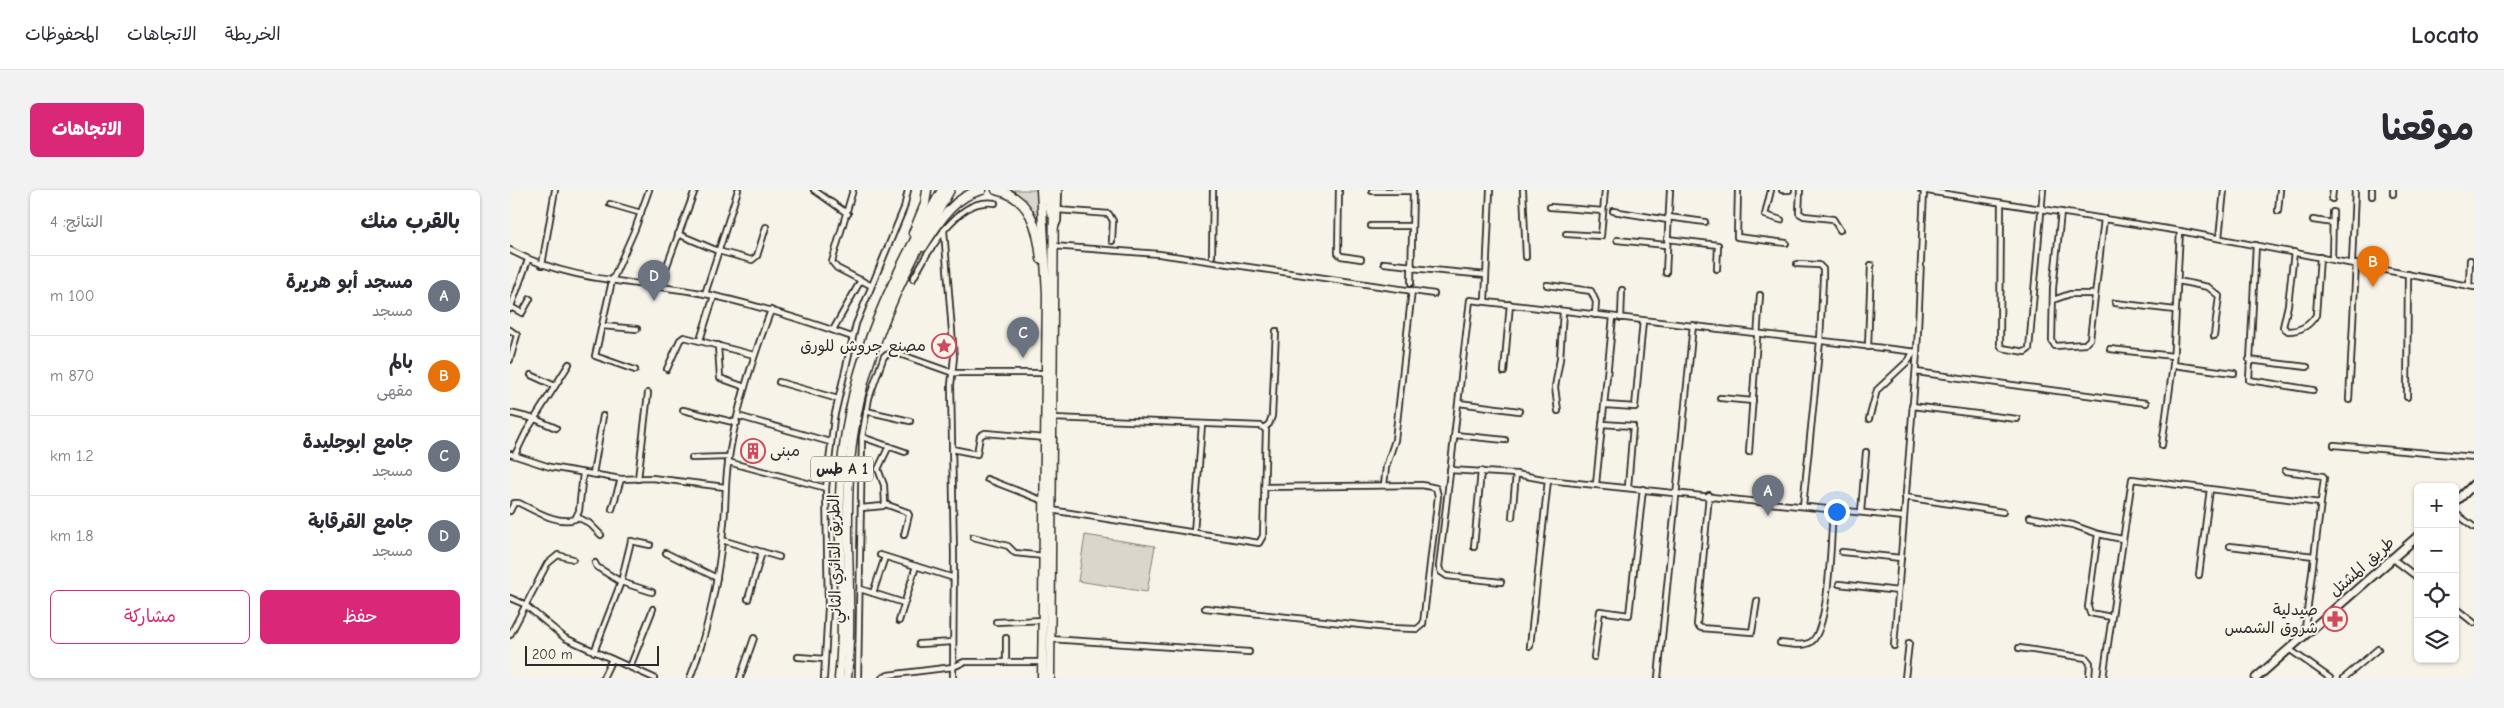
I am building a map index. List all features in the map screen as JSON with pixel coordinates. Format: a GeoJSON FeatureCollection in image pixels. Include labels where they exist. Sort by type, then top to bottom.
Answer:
{"type":"FeatureCollection","features":[{"type":"Feature","properties":{"kind":"highway"},"geometry":{"type":"LineString","coordinates":[[900,272],[903,252],[922,211],[927,190]]}},
{"type":"Feature","properties":{"kind":"highway","name":"الطريق الدائري الثاني"},"geometry":{"type":"LineString","coordinates":[[839,678],[843,612],[840,495],[846,428],[863,352],[900,272],[942,190]]}},
{"type":"Feature","properties":{"kind":"highway","name":"الطريق الدائري الثاني"},"geometry":{"type":"LineString","coordinates":[[847,678],[850,614],[848,493],[852,443],[869,361],[900,272],[950,190]]}},
{"type":"Feature","properties":{"kind":"highway"},"geometry":{"type":"LineString","coordinates":[[900,272],[951,208],[964,197],[982,190]]}},
{"type":"Feature","properties":{"kind":"highway"},"geometry":{"type":"LineString","coordinates":[[996,190],[1018,199],[1034,221],[1040,243],[1046,313]]}},
{"type":"Feature","properties":{"kind":"highway"},"geometry":{"type":"LineString","coordinates":[[1041,190],[1046,257],[1046,373],[1051,510],[1047,638],[1042,678]]}},
{"type":"Feature","properties":{"kind":"highway"},"geometry":{"type":"LineString","coordinates":[[1047,190],[1053,219]]}},
{"type":"Feature","properties":{"kind":"highway"},"geometry":{"type":"LineString","coordinates":[[1050,678],[1044,620],[1044,556],[1045,438],[1049,418],[1054,190]]}},
{"type":"Feature","properties":{"kind":"main road"},"geometry":{"type":"LineString","coordinates":[[2459,498],[2474,484]]}},
{"type":"Feature","properties":{"kind":"main road","name":"طريق المشتل"},"geometry":{"type":"LineString","coordinates":[[2256,678],[2414,539]]}},
{"type":"Feature","properties":{"kind":"street"},"geometry":{"type":"LineString","coordinates":[[542,265],[555,190]]}},
{"type":"Feature","properties":{"kind":"street"},"geometry":{"type":"LineString","coordinates":[[635,370],[596,357],[612,281],[641,212],[648,190]]}},
{"type":"Feature","properties":{"kind":"street"},"geometry":{"type":"LineString","coordinates":[[659,287],[695,190]]}},
{"type":"Feature","properties":{"kind":"street"},"geometry":{"type":"LineString","coordinates":[[705,294],[738,190]]}},
{"type":"Feature","properties":{"kind":"street"},"geometry":{"type":"LineString","coordinates":[[814,190],[848,214]]}},
{"type":"Feature","properties":{"kind":"street"},"geometry":{"type":"LineString","coordinates":[[853,190],[833,264],[870,285]]}},
{"type":"Feature","properties":{"kind":"street"},"geometry":{"type":"LineString","coordinates":[[824,678],[828,589],[826,488],[830,442],[852,337],[870,285],[904,208],[908,190]]}},
{"type":"Feature","properties":{"kind":"street"},"geometry":{"type":"LineString","coordinates":[[1053,229],[1058,221],[1059,190]]}},
{"type":"Feature","properties":{"kind":"street"},"geometry":{"type":"LineString","coordinates":[[1212,256],[1213,190]]}},
{"type":"Feature","properties":{"kind":"street"},"geometry":{"type":"LineString","coordinates":[[1339,190],[1338,253],[1341,256],[1361,259]]}},
{"type":"Feature","properties":{"kind":"street"},"geometry":{"type":"LineString","coordinates":[[1372,191],[1413,190],[1411,283]]}},
{"type":"Feature","properties":{"kind":"street"},"geometry":{"type":"LineString","coordinates":[[1485,301],[1490,190]]}},
{"type":"Feature","properties":{"kind":"street"},"geometry":{"type":"LineString","coordinates":[[1523,190],[1526,257]]}},
{"type":"Feature","properties":{"kind":"street"},"geometry":{"type":"LineString","coordinates":[[1566,234],[1601,236],[1605,190]]}},
{"type":"Feature","properties":{"kind":"street"},"geometry":{"type":"LineString","coordinates":[[1666,273],[1670,190]]}},
{"type":"Feature","properties":{"kind":"street"},"geometry":{"type":"LineString","coordinates":[[1738,190],[1737,237],[1786,243]]}},
{"type":"Feature","properties":{"kind":"street"},"geometry":{"type":"LineString","coordinates":[[1770,190],[1765,216],[1781,220]]}},
{"type":"Feature","properties":{"kind":"street"},"geometry":{"type":"LineString","coordinates":[[1782,190],[1789,190]]}},
{"type":"Feature","properties":{"kind":"street"},"geometry":{"type":"LineString","coordinates":[[1800,190],[1799,213],[1833,219],[1840,230]]}},
{"type":"Feature","properties":{"kind":"street"},"geometry":{"type":"LineString","coordinates":[[1894,646],[1916,372],[1915,352],[1923,190],[2001,204],[2180,231],[2472,286],[2470,260]]}},
{"type":"Feature","properties":{"kind":"street"},"geometry":{"type":"LineString","coordinates":[[2001,204],[2000,344],[2002,348],[2025,352],[2029,348],[2042,190]]}},
{"type":"Feature","properties":{"kind":"street"},"geometry":{"type":"LineString","coordinates":[[2220,238],[2224,190]]}},
{"type":"Feature","properties":{"kind":"street"},"geometry":{"type":"LineString","coordinates":[[2278,211],[2280,190]]}},
{"type":"Feature","properties":{"kind":"street"},"geometry":{"type":"LineString","coordinates":[[2332,199],[2333,190]]}},
{"type":"Feature","properties":{"kind":"street"},"geometry":{"type":"LineString","coordinates":[[2349,400],[2354,263],[2354,190]]}},
{"type":"Feature","properties":{"kind":"street"},"geometry":{"type":"LineString","coordinates":[[913,279],[944,230],[964,210],[979,203],[995,203]]}},
{"type":"Feature","properties":{"kind":"street"},"geometry":{"type":"LineString","coordinates":[[610,204],[641,212]]}},
{"type":"Feature","properties":{"kind":"street"},"geometry":{"type":"LineString","coordinates":[[1550,207],[1603,211]]}},
{"type":"Feature","properties":{"kind":"street"},"geometry":{"type":"LineString","coordinates":[[1058,210],[1109,214],[1113,221],[1112,241]]}},
{"type":"Feature","properties":{"kind":"street"},"geometry":{"type":"LineString","coordinates":[[1613,212],[1705,222]]}},
{"type":"Feature","properties":{"kind":"street"},"geometry":{"type":"LineString","coordinates":[[2061,212],[2053,300],[2052,344],[2055,346],[2085,344],[2090,340],[2104,219]]}},
{"type":"Feature","properties":{"kind":"street"},"geometry":{"type":"LineString","coordinates":[[2332,259],[2333,212]]}},
{"type":"Feature","properties":{"kind":"street"},"geometry":{"type":"LineString","coordinates":[[2313,220],[2333,223]]}},
{"type":"Feature","properties":{"kind":"street"},"geometry":{"type":"LineString","coordinates":[[1371,226],[1412,226]]}},
{"type":"Feature","properties":{"kind":"street"},"geometry":{"type":"LineString","coordinates":[[678,234],[718,251],[754,259],[757,256],[766,227]]}},
{"type":"Feature","properties":{"kind":"street"},"geometry":{"type":"LineString","coordinates":[[944,230],[952,316],[953,678]]}},
{"type":"Feature","properties":{"kind":"street"},"geometry":{"type":"LineString","coordinates":[[2162,445],[2173,365],[2180,231]]}},
{"type":"Feature","properties":{"kind":"street"},"geometry":{"type":"LineString","coordinates":[[1667,239],[1718,246],[1717,269]]}},
{"type":"Feature","properties":{"kind":"street"},"geometry":{"type":"LineString","coordinates":[[1617,240],[1666,245]]}},
{"type":"Feature","properties":{"kind":"street"},"geometry":{"type":"LineString","coordinates":[[2256,245],[2248,378],[2251,382],[2313,390]]}},
{"type":"Feature","properties":{"kind":"street"},"geometry":{"type":"LineString","coordinates":[[1053,246],[1159,254],[1434,294]]}},
{"type":"Feature","properties":{"kind":"street"},"geometry":{"type":"LineString","coordinates":[[510,250],[542,265],[612,281],[714,296],[771,310],[852,337]]}},
{"type":"Feature","properties":{"kind":"street"},"geometry":{"type":"LineString","coordinates":[[2294,252],[2288,305],[2283,326],[2288,331],[2294,331],[2307,325],[2316,315],[2320,257]]}},
{"type":"Feature","properties":{"kind":"street"},"geometry":{"type":"LineString","coordinates":[[528,260],[510,308],[522,313],[530,299]]}},
{"type":"Feature","properties":{"kind":"street"},"geometry":{"type":"LineString","coordinates":[[1384,262],[1486,275]]}},
{"type":"Feature","properties":{"kind":"street"},"geometry":{"type":"LineString","coordinates":[[1797,264],[1819,265],[1823,269],[1820,341],[1803,506]]}},
{"type":"Feature","properties":{"kind":"street"},"geometry":{"type":"LineString","coordinates":[[1868,347],[1870,265]]}},
{"type":"Feature","properties":{"kind":"street"},"geometry":{"type":"LineString","coordinates":[[2406,397],[2408,274]]}},
{"type":"Feature","properties":{"kind":"street"},"geometry":{"type":"LineString","coordinates":[[832,330],[861,280]]}},
{"type":"Feature","properties":{"kind":"street"},"geometry":{"type":"LineString","coordinates":[[2178,281],[2212,288],[2219,296],[2214,336]]}},
{"type":"Feature","properties":{"kind":"street"},"geometry":{"type":"LineString","coordinates":[[1547,285],[1591,291],[1596,302],[1595,315]]}},
{"type":"Feature","properties":{"kind":"street"},"geometry":{"type":"LineString","coordinates":[[1384,485],[1386,467],[1395,440],[1412,290]]}},
{"type":"Feature","properties":{"kind":"street"},"geometry":{"type":"LineString","coordinates":[[1621,318],[1622,290]]}},
{"type":"Feature","properties":{"kind":"street"},"geometry":{"type":"LineString","coordinates":[[2053,300],[2070,294],[2095,294]]}},
{"type":"Feature","properties":{"kind":"street"},"geometry":{"type":"LineString","coordinates":[[1749,452],[1760,295]]}},
{"type":"Feature","properties":{"kind":"street"},"geometry":{"type":"LineString","coordinates":[[700,340],[714,296]]}},
{"type":"Feature","properties":{"kind":"street"},"geometry":{"type":"LineString","coordinates":[[1501,582],[1447,576],[1441,572],[1439,567],[1459,403],[1468,302],[1473,299],[1643,321],[1693,325],[1915,352]]}},
{"type":"Feature","properties":{"kind":"street"},"geometry":{"type":"LineString","coordinates":[[1504,372],[1510,304]]}},
{"type":"Feature","properties":{"kind":"street"},"geometry":{"type":"LineString","coordinates":[[2115,304],[2175,310]]}},
{"type":"Feature","properties":{"kind":"street"},"geometry":{"type":"LineString","coordinates":[[690,678],[711,616],[722,540],[728,459],[754,355],[771,310]]}},
{"type":"Feature","properties":{"kind":"street"},"geometry":{"type":"LineString","coordinates":[[1558,411],[1555,387],[1560,359],[1563,311]]}},
{"type":"Feature","properties":{"kind":"street"},"geometry":{"type":"LineString","coordinates":[[1596,484],[1612,317]]}},
{"type":"Feature","properties":{"kind":"street"},"geometry":{"type":"LineString","coordinates":[[1605,405],[1636,406],[1643,321]]}},
{"type":"Feature","properties":{"kind":"street"},"geometry":{"type":"LineString","coordinates":[[1658,678],[1693,325]]}},
{"type":"Feature","properties":{"kind":"street"},"geometry":{"type":"LineString","coordinates":[[602,326],[637,329]]}},
{"type":"Feature","properties":{"kind":"street"},"geometry":{"type":"LineString","coordinates":[[510,330],[517,334],[517,337],[510,360]]}},
{"type":"Feature","properties":{"kind":"street"},"geometry":{"type":"LineString","coordinates":[[1049,418],[1265,427],[1269,424],[1272,416],[1276,331]]}},
{"type":"Feature","properties":{"kind":"street"},"geometry":{"type":"LineString","coordinates":[[667,369],[680,340],[684,337],[754,355]]}},
{"type":"Feature","properties":{"kind":"street"},"geometry":{"type":"LineString","coordinates":[[718,345],[720,378],[745,387]]}},
{"type":"Feature","properties":{"kind":"street"},"geometry":{"type":"LineString","coordinates":[[2110,349],[2173,356]]}},
{"type":"Feature","properties":{"kind":"street"},"geometry":{"type":"LineString","coordinates":[[858,678],[862,437],[866,411],[882,360],[887,353],[894,352],[953,373],[1046,373]]}},
{"type":"Feature","properties":{"kind":"street"},"geometry":{"type":"LineString","coordinates":[[1869,420],[1877,390],[1915,352]]}},
{"type":"Feature","properties":{"kind":"street"},"geometry":{"type":"LineString","coordinates":[[2249,360],[2306,367]]}},
{"type":"Feature","properties":{"kind":"street"},"geometry":{"type":"LineString","coordinates":[[569,364],[512,455],[550,467],[622,479],[652,478],[725,487]]}},
{"type":"Feature","properties":{"kind":"street"},"geometry":{"type":"LineString","coordinates":[[2173,365],[2234,373]]}},
{"type":"Feature","properties":{"kind":"street"},"geometry":{"type":"LineString","coordinates":[[1916,372],[2146,403]]}},
{"type":"Feature","properties":{"kind":"street"},"geometry":{"type":"LineString","coordinates":[[531,375],[555,386]]}},
{"type":"Feature","properties":{"kind":"street"},"geometry":{"type":"LineString","coordinates":[[779,382],[838,399]]}},
{"type":"Feature","properties":{"kind":"street"},"geometry":{"type":"LineString","coordinates":[[638,479],[648,393]]}},
{"type":"Feature","properties":{"kind":"street"},"geometry":{"type":"LineString","coordinates":[[1720,398],[1753,401]]}},
{"type":"Feature","properties":{"kind":"street"},"geometry":{"type":"LineString","coordinates":[[1459,403],[1519,411]]}},
{"type":"Feature","properties":{"kind":"street"},"geometry":{"type":"LineString","coordinates":[[1912,406],[2017,419]]}},
{"type":"Feature","properties":{"kind":"street"},"geometry":{"type":"LineString","coordinates":[[684,410],[736,423]]}},
{"type":"Feature","properties":{"kind":"street"},"geometry":{"type":"LineString","coordinates":[[866,411],[910,421]]}},
{"type":"Feature","properties":{"kind":"street"},"geometry":{"type":"LineString","coordinates":[[510,413],[535,419],[556,428]]}},
{"type":"Feature","properties":{"kind":"street"},"geometry":{"type":"LineString","coordinates":[[593,474],[603,416]]}},
{"type":"Feature","properties":{"kind":"street"},"geometry":{"type":"LineString","coordinates":[[738,416],[830,442]]}},
{"type":"Feature","properties":{"kind":"street"},"geometry":{"type":"LineString","coordinates":[[1194,533],[1202,424]]}},
{"type":"Feature","properties":{"kind":"street"},"geometry":{"type":"LineString","coordinates":[[1602,424],[1633,426],[1628,487]]}},
{"type":"Feature","properties":{"kind":"street"},"geometry":{"type":"LineString","coordinates":[[1051,510],[1259,543],[1263,536],[1266,487],[1265,427]]}},
{"type":"Feature","properties":{"kind":"street"},"geometry":{"type":"LineString","coordinates":[[952,449],[977,454],[980,436],[985,433],[1045,438]]}},
{"type":"Feature","properties":{"kind":"street"},"geometry":{"type":"LineString","coordinates":[[1455,435],[1505,440]]}},
{"type":"Feature","properties":{"kind":"street"},"geometry":{"type":"LineString","coordinates":[[862,437],[905,452]]}},
{"type":"Feature","properties":{"kind":"street"},"geometry":{"type":"LineString","coordinates":[[2334,445],[2474,457]]}},
{"type":"Feature","properties":{"kind":"street"},"geometry":{"type":"LineString","coordinates":[[885,504],[884,485],[878,469],[889,446]]}},
{"type":"Feature","properties":{"kind":"street"},"geometry":{"type":"LineString","coordinates":[[1861,512],[1866,452]]}},
{"type":"Feature","properties":{"kind":"street"},"geometry":{"type":"LineString","coordinates":[[692,458],[728,459],[826,488]]}},
{"type":"Feature","properties":{"kind":"street"},"geometry":{"type":"LineString","coordinates":[[1450,470],[1516,474],[1548,480],[1709,495],[1904,517]]}},
{"type":"Feature","properties":{"kind":"street"},"geometry":{"type":"LineString","coordinates":[[2285,470],[2323,476],[2304,637]]}},
{"type":"Feature","properties":{"kind":"street"},"geometry":{"type":"LineString","coordinates":[[1474,547],[1481,471]]}},
{"type":"Feature","properties":{"kind":"street"},"geometry":{"type":"LineString","coordinates":[[577,517],[583,473]]}},
{"type":"Feature","properties":{"kind":"street"},"geometry":{"type":"LineString","coordinates":[[1512,517],[1516,474]]}},
{"type":"Feature","properties":{"kind":"street"},"geometry":{"type":"LineString","coordinates":[[987,478],[1045,501]]}},
{"type":"Feature","properties":{"kind":"street"},"geometry":{"type":"LineString","coordinates":[[612,509],[622,479]]}},
{"type":"Feature","properties":{"kind":"street"},"geometry":{"type":"LineString","coordinates":[[2103,678],[2132,479],[2320,503]]}},
{"type":"Feature","properties":{"kind":"street"},"geometry":{"type":"LineString","coordinates":[[1530,646],[1548,480]]}},
{"type":"Feature","properties":{"kind":"street"},"geometry":{"type":"LineString","coordinates":[[1206,608],[1363,626],[1413,630],[1421,628],[1424,618],[1438,491],[1432,486],[1422,484],[1266,487]]}},
{"type":"Feature","properties":{"kind":"street"},"geometry":{"type":"LineString","coordinates":[[1594,657],[1600,611],[1629,615],[1643,489]]}},
{"type":"Feature","properties":{"kind":"street"},"geometry":{"type":"LineString","coordinates":[[2199,575],[2210,489]]}},
{"type":"Feature","properties":{"kind":"street"},"geometry":{"type":"LineString","coordinates":[[1709,495],[1697,626],[1699,628],[1752,632],[1757,601]]}},
{"type":"Feature","properties":{"kind":"street"},"geometry":{"type":"LineString","coordinates":[[1905,497],[2003,512]]}},
{"type":"Feature","properties":{"kind":"street"},"geometry":{"type":"LineString","coordinates":[[510,511],[512,505],[516,503],[540,514],[567,521],[577,517],[588,522],[601,535]]}},
{"type":"Feature","properties":{"kind":"street"},"geometry":{"type":"LineString","coordinates":[[861,508],[883,506],[885,504],[907,512],[909,515],[904,535]]}},
{"type":"Feature","properties":{"kind":"street"},"geometry":{"type":"LineString","coordinates":[[1780,644],[1806,644],[1812,641],[1819,632],[1825,610],[1833,509]]}},
{"type":"Feature","properties":{"kind":"street"},"geometry":{"type":"LineString","coordinates":[[2459,516],[2474,527]]}},
{"type":"Feature","properties":{"kind":"street"},"geometry":{"type":"LineString","coordinates":[[2030,517],[2073,525],[2098,534],[2122,539]]}},
{"type":"Feature","properties":{"kind":"street"},"geometry":{"type":"LineString","coordinates":[[2098,534],[2088,607],[2090,613],[2111,617]]}},
{"type":"Feature","properties":{"kind":"street"},"geometry":{"type":"LineString","coordinates":[[974,537],[1008,546],[1015,553],[1044,556]]}},
{"type":"Feature","properties":{"kind":"street"},"geometry":{"type":"LineString","coordinates":[[722,540],[779,557]]}},
{"type":"Feature","properties":{"kind":"street"},"geometry":{"type":"LineString","coordinates":[[594,652],[621,582],[631,541],[650,545]]}},
{"type":"Feature","properties":{"kind":"street"},"geometry":{"type":"LineString","coordinates":[[2230,546],[2314,556]]}},
{"type":"Feature","properties":{"kind":"street"},"geometry":{"type":"LineString","coordinates":[[748,599],[762,552]]}},
{"type":"Feature","properties":{"kind":"street"},"geometry":{"type":"LineString","coordinates":[[1842,552],[1901,558]]}},
{"type":"Feature","properties":{"kind":"street"},"geometry":{"type":"LineString","coordinates":[[666,553],[717,578]]}},
{"type":"Feature","properties":{"kind":"street"},"geometry":{"type":"LineString","coordinates":[[510,635],[524,604],[552,558],[561,554],[573,558]]}},
{"type":"Feature","properties":{"kind":"street"},"geometry":{"type":"LineString","coordinates":[[880,555],[954,578]]}},
{"type":"Feature","properties":{"kind":"street"},"geometry":{"type":"LineString","coordinates":[[873,593],[885,556]]}},
{"type":"Feature","properties":{"kind":"street"},"geometry":{"type":"LineString","coordinates":[[2392,558],[2414,575]]}},
{"type":"Feature","properties":{"kind":"street"},"geometry":{"type":"LineString","coordinates":[[595,563],[597,567],[621,582],[652,592]]}},
{"type":"Feature","properties":{"kind":"street"},"geometry":{"type":"LineString","coordinates":[[899,621],[916,566]]}},
{"type":"Feature","properties":{"kind":"street"},"geometry":{"type":"LineString","coordinates":[[1839,584],[1898,591]]}},
{"type":"Feature","properties":{"kind":"street"},"geometry":{"type":"LineString","coordinates":[[860,589],[904,603]]}},
{"type":"Feature","properties":{"kind":"street"},"geometry":{"type":"LineString","coordinates":[[510,598],[524,604],[557,634],[630,667],[643,676],[654,678]]}},
{"type":"Feature","properties":{"kind":"street"},"geometry":{"type":"LineString","coordinates":[[630,667],[652,609]]}},
{"type":"Feature","properties":{"kind":"street"},"geometry":{"type":"LineString","coordinates":[[2459,611],[2474,624]]}},
{"type":"Feature","properties":{"kind":"street"},"geometry":{"type":"LineString","coordinates":[[996,622],[1044,620]]}},
{"type":"Feature","properties":{"kind":"street"},"geometry":{"type":"LineString","coordinates":[[740,678],[754,638]]}},
{"type":"Feature","properties":{"kind":"street"},"geometry":{"type":"LineString","coordinates":[[1006,638],[1006,662]]}},
{"type":"Feature","properties":{"kind":"street"},"geometry":{"type":"LineString","coordinates":[[1047,638],[1249,652]]}},
{"type":"Feature","properties":{"kind":"street"},"geometry":{"type":"LineString","coordinates":[[919,644],[953,642]]}},
{"type":"Feature","properties":{"kind":"street"},"geometry":{"type":"LineString","coordinates":[[1905,678],[1909,643]]}},
{"type":"Feature","properties":{"kind":"street"},"geometry":{"type":"LineString","coordinates":[[2019,648],[2086,658],[2090,663],[2089,678]]}},
{"type":"Feature","properties":{"kind":"street"},"geometry":{"type":"LineString","coordinates":[[2289,649],[2330,678]]}},
{"type":"Feature","properties":{"kind":"street"},"geometry":{"type":"LineString","coordinates":[[2344,678],[2378,649]]}},
{"type":"Feature","properties":{"kind":"street"},"geometry":{"type":"LineString","coordinates":[[798,657],[826,658]]}},
{"type":"Feature","properties":{"kind":"street"},"geometry":{"type":"LineString","coordinates":[[603,678],[612,659]]}},
{"type":"Feature","properties":{"kind":"street"},"geometry":{"type":"LineString","coordinates":[[882,678],[888,675],[953,667],[964,662],[1043,662]]}},
{"type":"Feature","properties":{"kind":"shaded area"},"geometry":{"type":"Polygon","coordinates":[[[1006,190],[1037,190],[1042,242],[1036,222],[1006,190]]]}},
{"type":"Feature","properties":{"kind":"shaded area"},"geometry":{"type":"Polygon","coordinates":[[[1085,535],[1155,546],[1147,592],[1078,581],[1085,535]]]}},
{"type":"Feature","properties":{"kind":"place","name":"بالم"},"geometry":{"type":"Point","coordinates":[2373,287]}},
{"type":"Feature","properties":{"kind":"place","name":"جامع القرقابة"},"geometry":{"type":"Point","coordinates":[654,301]}},
{"type":"Feature","properties":{"kind":"place","name":"مصنع جروش للورق"},"geometry":{"type":"Point","coordinates":[944,346]}},
{"type":"Feature","properties":{"kind":"place","name":"جامع ابوجليدة"},"geometry":{"type":"Point","coordinates":[1023,358]}},
{"type":"Feature","properties":{"kind":"place","name":"مبنى"},"geometry":{"type":"Point","coordinates":[753,451]}},
{"type":"Feature","properties":{"kind":"place","name":"مسجد أبو هريرة"},"geometry":{"type":"Point","coordinates":[1768,516]}},
{"type":"Feature","properties":{"kind":"place","name":"صيدلية شروق الشمس"},"geometry":{"type":"Point","coordinates":[2335,619]}}]}
